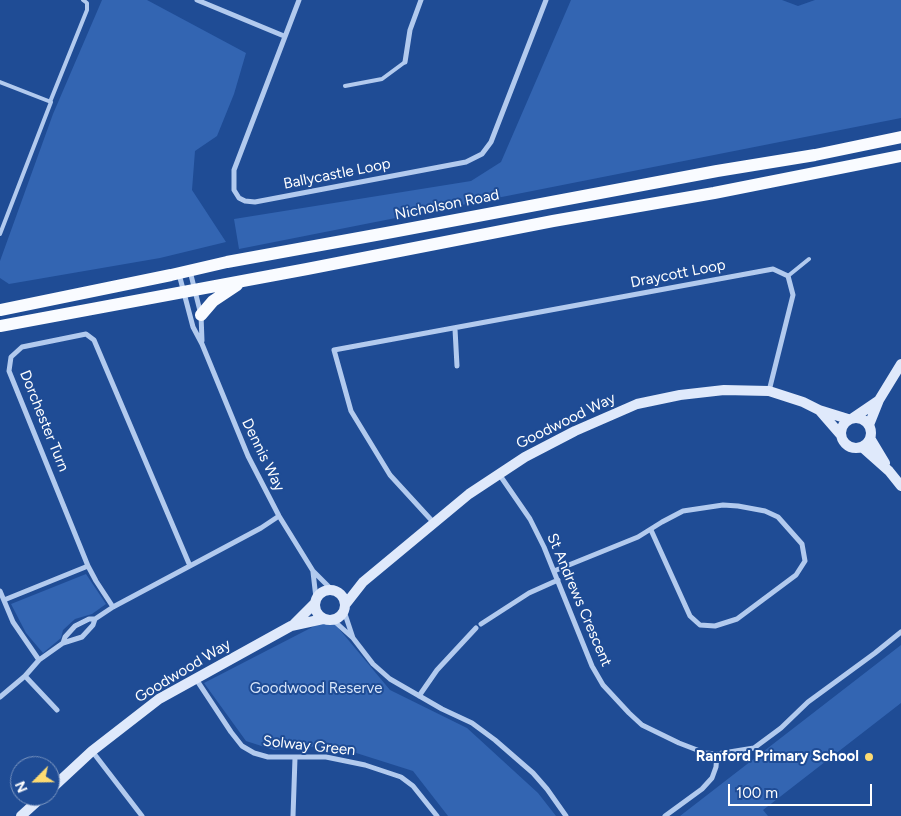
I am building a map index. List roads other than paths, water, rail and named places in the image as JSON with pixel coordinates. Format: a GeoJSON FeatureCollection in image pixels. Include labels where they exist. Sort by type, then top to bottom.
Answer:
{"type":"FeatureCollection","features":[{"type":"Feature","properties":{"kind":"main road","name":"Nicholson Road"},"geometry":{"type":"LineString","coordinates":[[0,310],[227,262],[401,231],[708,172],[815,155],[899,137]]}},
{"type":"Feature","properties":{"kind":"main road"},"geometry":{"type":"LineString","coordinates":[[0,326],[553,221],[901,158]]}},
{"type":"Feature","properties":{"kind":"main road"},"geometry":{"type":"LineString","coordinates":[[201,315],[213,301],[243,281]]}},
{"type":"Feature","properties":{"kind":"street"},"geometry":{"type":"LineString","coordinates":[[197,0],[284,36]]}},
{"type":"Feature","properties":{"kind":"street","name":"Ballycastle Loop"},"geometry":{"type":"LineString","coordinates":[[299,0],[234,170],[234,190],[239,198],[246,201],[254,202],[466,162],[482,154],[491,142],[546,0]]}},
{"type":"Feature","properties":{"kind":"street"},"geometry":{"type":"LineString","coordinates":[[405,62],[410,30],[421,0]]}},
{"type":"Feature","properties":{"kind":"street"},"geometry":{"type":"LineString","coordinates":[[899,137],[901,158]]}},
{"type":"Feature","properties":{"kind":"street","name":"Draycott Loop"},"geometry":{"type":"LineString","coordinates":[[435,523],[390,475],[351,411],[334,350],[773,269],[788,276]]}},
{"type":"Feature","properties":{"kind":"street","name":"Dennis Way"},"geometry":{"type":"LineString","coordinates":[[184,272],[189,291],[193,327],[202,344],[248,456],[279,516],[313,571],[335,591]]}},
{"type":"Feature","properties":{"kind":"street","name":"Dennis Way"},"geometry":{"type":"LineString","coordinates":[[184,272],[189,291],[201,315],[202,344]]}},
{"type":"Feature","properties":{"kind":"street"},"geometry":{"type":"LineString","coordinates":[[769,391],[792,295],[788,276]]}},
{"type":"Feature","properties":{"kind":"street"},"geometry":{"type":"LineString","coordinates":[[455,328],[458,366]]}},
{"type":"Feature","properties":{"kind":"street","name":"Dorchester Turn"},"geometry":{"type":"LineString","coordinates":[[113,607],[88,566],[9,370],[11,357],[22,347],[86,334],[94,340],[190,566]]}},
{"type":"Feature","properties":{"kind":"street"},"geometry":{"type":"LineString","coordinates":[[879,400],[843,424],[840,434],[844,443],[848,446],[862,447],[870,438],[869,425],[879,400],[901,364]]}},
{"type":"Feature","properties":{"kind":"street","name":"Goodwood Way"},"geometry":{"type":"LineString","coordinates":[[291,626],[338,618],[363,582],[469,494],[524,457],[575,431],[637,404],[680,395],[724,390],[769,391],[803,402],[819,410],[851,419]]}},
{"type":"Feature","properties":{"kind":"street","name":"Goodwood Way"},"geometry":{"type":"LineString","coordinates":[[819,410],[840,434]]}},
{"type":"Feature","properties":{"kind":"street"},"geometry":{"type":"LineString","coordinates":[[851,419],[859,418],[869,425]]}},
{"type":"Feature","properties":{"kind":"street"},"geometry":{"type":"LineString","coordinates":[[870,438],[889,471],[901,486]]}},
{"type":"Feature","properties":{"kind":"street"},"geometry":{"type":"LineString","coordinates":[[862,447],[889,471]]}},
{"type":"Feature","properties":{"kind":"street","name":"St Andrews Crescent"},"geometry":{"type":"LineString","coordinates":[[499,474],[530,519],[544,547],[592,666],[603,685],[642,725],[679,743],[705,753],[717,754],[754,748],[781,728],[814,697],[901,632]]}},
{"type":"Feature","properties":{"kind":"street"},"geometry":{"type":"LineString","coordinates":[[554,571],[638,538],[651,530],[683,511],[723,505],[765,511],[778,518],[802,544],[805,561],[796,575],[737,619],[715,626],[700,625],[690,616],[651,530]]}},
{"type":"Feature","properties":{"kind":"street"},"geometry":{"type":"LineString","coordinates":[[63,643],[65,637],[75,626],[89,619],[95,619],[113,607],[279,516]]}},
{"type":"Feature","properties":{"kind":"street"},"geometry":{"type":"LineString","coordinates":[[4,600],[88,566]]}},
{"type":"Feature","properties":{"kind":"street","name":"Dennis Way"},"geometry":{"type":"LineString","coordinates":[[313,571],[316,601]]}},
{"type":"Feature","properties":{"kind":"street"},"geometry":{"type":"LineString","coordinates":[[481,624],[529,592],[558,580]]}},
{"type":"Feature","properties":{"kind":"street","name":"Goodwood Way"},"geometry":{"type":"LineString","coordinates":[[60,781],[92,751],[159,699],[291,626],[316,601],[322,592],[335,591],[363,582]]}},
{"type":"Feature","properties":{"kind":"street"},"geometry":{"type":"LineString","coordinates":[[0,591],[13,622],[40,660]]}},
{"type":"Feature","properties":{"kind":"street"},"geometry":{"type":"LineString","coordinates":[[335,591],[343,598],[353,638]]}},
{"type":"Feature","properties":{"kind":"street"},"geometry":{"type":"LineString","coordinates":[[316,601],[315,610],[353,638],[373,664],[390,679],[472,723],[495,740],[547,789],[566,816]]}},
{"type":"Feature","properties":{"kind":"street"},"geometry":{"type":"LineString","coordinates":[[0,697],[40,660],[63,643],[82,636],[93,625],[95,619]]}},
{"type":"Feature","properties":{"kind":"street"},"geometry":{"type":"LineString","coordinates":[[419,696],[437,670],[476,628]]}},
{"type":"Feature","properties":{"kind":"street"},"geometry":{"type":"LineString","coordinates":[[24,676],[57,710]]}},
{"type":"Feature","properties":{"kind":"street","name":"Solway Green"},"geometry":{"type":"LineString","coordinates":[[196,678],[231,732],[242,746],[254,753],[268,757],[326,757],[365,765],[401,777],[413,786],[437,816]]}},
{"type":"Feature","properties":{"kind":"street"},"geometry":{"type":"LineString","coordinates":[[92,751],[142,816]]}},
{"type":"Feature","properties":{"kind":"street"},"geometry":{"type":"LineString","coordinates":[[665,816],[702,789],[712,778],[716,767],[717,754]]}},
{"type":"Feature","properties":{"kind":"street"},"geometry":{"type":"LineString","coordinates":[[293,816],[295,758]]}},
{"type":"Feature","properties":{"kind":"street"},"geometry":{"type":"LineString","coordinates":[[21,816],[32,806]]}},
{"type":"Feature","properties":{"kind":"lane"},"geometry":{"type":"LineString","coordinates":[[0,234],[86,10],[87,3],[83,0]]}},
{"type":"Feature","properties":{"kind":"lane"},"geometry":{"type":"LineString","coordinates":[[345,86],[382,79],[405,62]]}},
{"type":"Feature","properties":{"kind":"lane"},"geometry":{"type":"LineString","coordinates":[[0,82],[50,102]]}},
{"type":"Feature","properties":{"kind":"lane"},"geometry":{"type":"LineString","coordinates":[[788,276],[809,259]]}},
{"type":"Feature","properties":{"kind":"place","name":"Ranford Primary School"},"geometry":{"type":"Point","coordinates":[869,757]}},
{"type":"Feature","properties":{"kind":"park label","name":"Goodwood Reserve"},"geometry":{"type":"Point","coordinates":[316,689]}}]}
